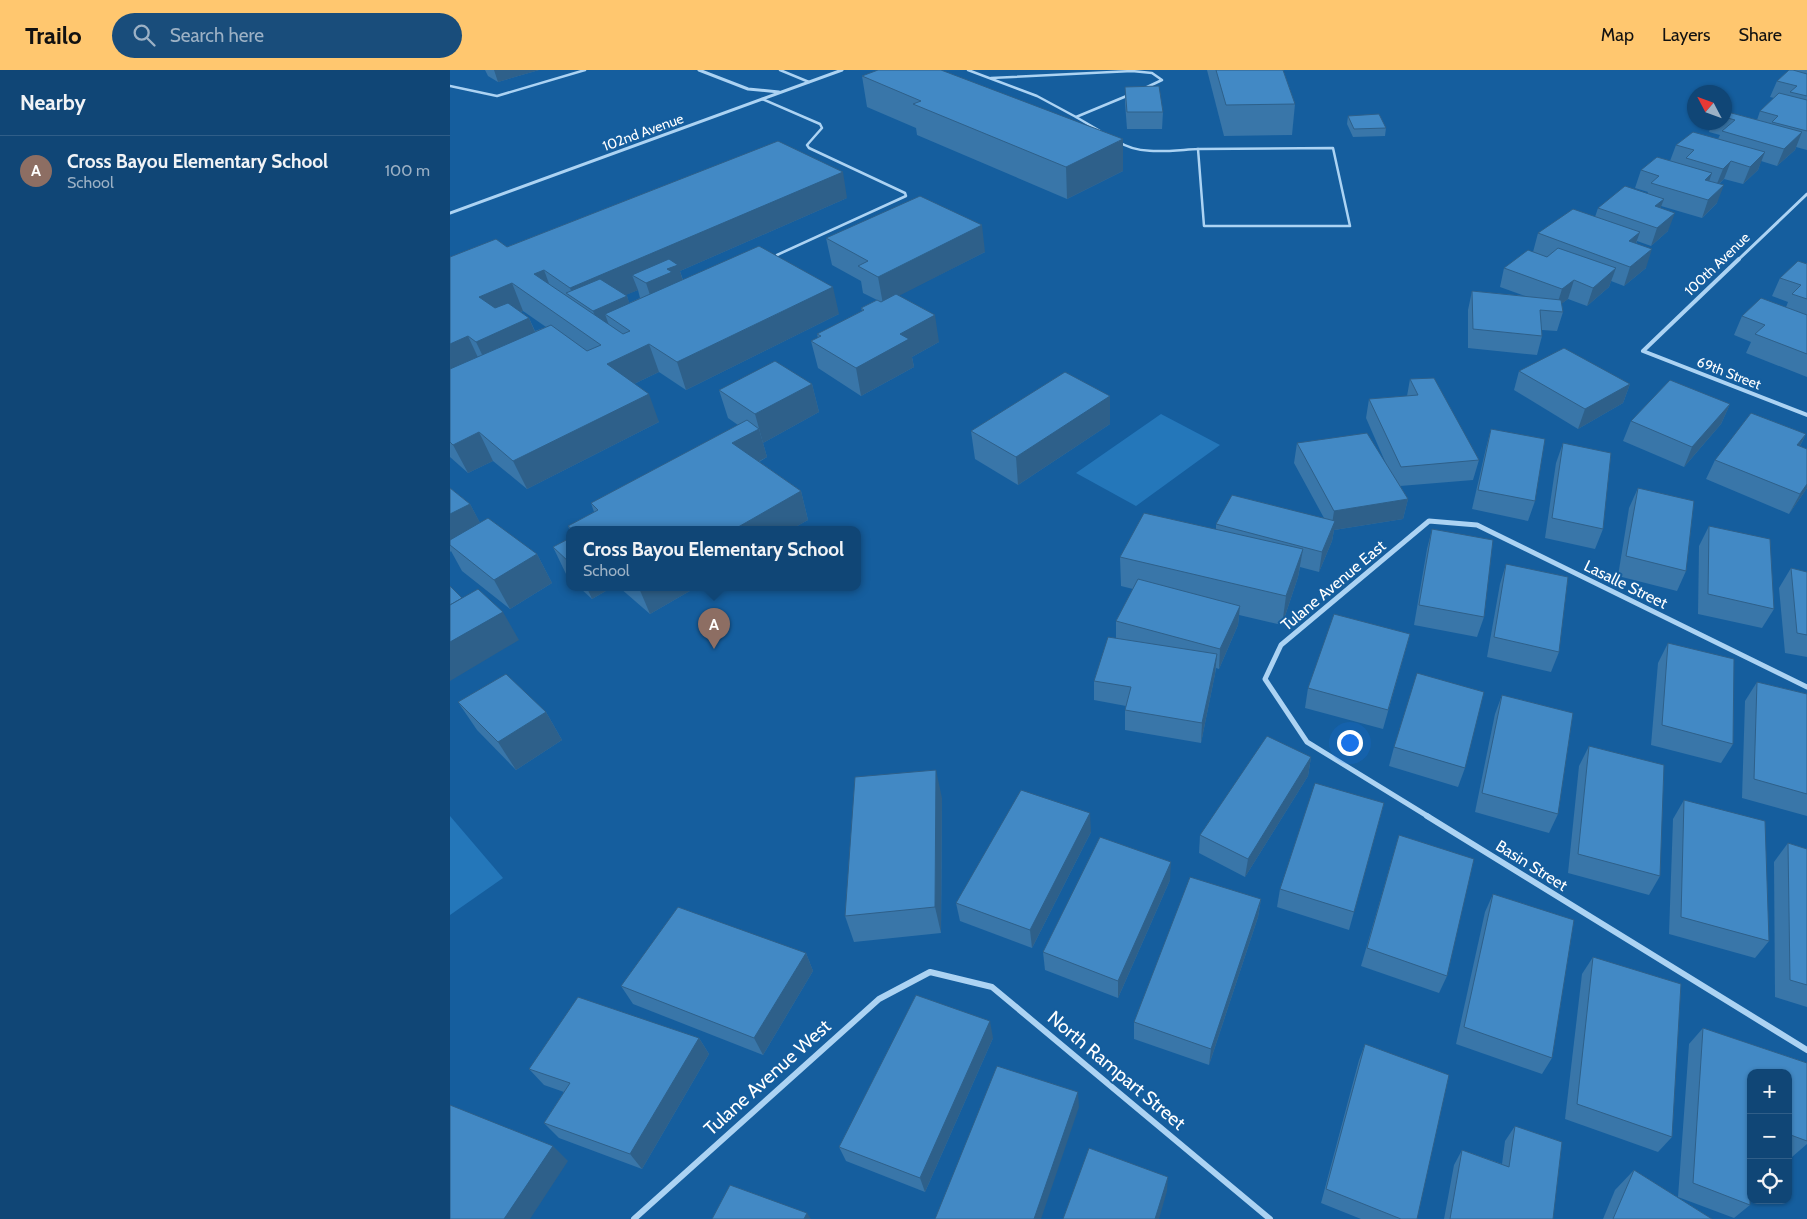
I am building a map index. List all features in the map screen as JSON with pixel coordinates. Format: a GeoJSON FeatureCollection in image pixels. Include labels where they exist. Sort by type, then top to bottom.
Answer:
{"type":"FeatureCollection","features":[{"type":"Feature","properties":{"kind":"street"},"geometry":{"type":"LineString","coordinates":[[699,70],[748,89],[782,92]]}},
{"type":"Feature","properties":{"kind":"street","name":"102nd Avenue"},"geometry":{"type":"LineString","coordinates":[[450,213],[842,70]]}},
{"type":"Feature","properties":{"kind":"street","name":"100th Avenue"},"geometry":{"type":"LineString","coordinates":[[1642,351],[1807,194]]}},
{"type":"Feature","properties":{"kind":"street","name":"69th Street"},"geometry":{"type":"LineString","coordinates":[[1642,351],[1807,415]]}},
{"type":"Feature","properties":{"kind":"street","name":"Tulane Avenue East"},"geometry":{"type":"LineString","coordinates":[[1265,678],[1281,645],[1429,521]]}},
{"type":"Feature","properties":{"kind":"street","name":"Lasalle Street"},"geometry":{"type":"LineString","coordinates":[[1429,521],[1477,525],[1807,687]]}},
{"type":"Feature","properties":{"kind":"street","name":"Basin Street"},"geometry":{"type":"LineString","coordinates":[[1265,678],[1307,742],[1807,1050]]}},
{"type":"Feature","properties":{"kind":"street","name":"Tulane Avenue West"},"geometry":{"type":"LineString","coordinates":[[634,1219],[879,999],[930,972]]}},
{"type":"Feature","properties":{"kind":"street","name":"North Rampart Street"},"geometry":{"type":"LineString","coordinates":[[930,972],[992,987],[1270,1219]]}},
{"type":"Feature","properties":{"kind":"lane"},"geometry":{"type":"LineString","coordinates":[[450,86],[497,96],[510,94],[585,70]]}},
{"type":"Feature","properties":{"kind":"lane"},"geometry":{"type":"LineString","coordinates":[[780,70],[809,82]]}},
{"type":"Feature","properties":{"kind":"lane"},"geometry":{"type":"LineString","coordinates":[[968,70],[1050,102],[1101,132]]}},
{"type":"Feature","properties":{"kind":"lane"},"geometry":{"type":"LineString","coordinates":[[991,78],[1132,70],[1152,73],[1162,80],[1141,90]]}},
{"type":"Feature","properties":{"kind":"lane"},"geometry":{"type":"LineString","coordinates":[[1076,117],[1133,94]]}},
{"type":"Feature","properties":{"kind":"lane"},"geometry":{"type":"LineString","coordinates":[[762,99],[820,124],[822,128],[807,145],[809,148],[905,193],[906,196],[777,255]]}},
{"type":"Feature","properties":{"kind":"lane"},"geometry":{"type":"LineString","coordinates":[[1117,141],[1125,146],[1141,150],[1198,149],[1333,148],[1350,226],[1204,226],[1198,149]]}},
{"type":"Feature","properties":{"kind":"shaded area"},"geometry":{"type":"Polygon","coordinates":[[[1161,414],[1220,445],[1136,506],[1076,473],[1161,414]]]}},
{"type":"Feature","properties":{"kind":"shaded area"},"geometry":{"type":"Polygon","coordinates":[[[450,816],[503,878],[450,915],[450,816]]]}},
{"type":"Feature","properties":{"kind":"building"},"geometry":{"type":"Polygon","coordinates":[[[878,70],[941,70],[1123,139],[1066,167],[913,104],[921,101],[862,76],[878,70]]]}},
{"type":"Feature","properties":{"kind":"building"},"geometry":{"type":"Polygon","coordinates":[[[1216,70],[1283,70],[1295,104],[1226,105],[1216,70]]]}},
{"type":"Feature","properties":{"kind":"building"},"geometry":{"type":"Polygon","coordinates":[[[1789,70],[1807,74],[1807,96],[1790,92],[1797,86],[1777,81],[1789,70]]]}},
{"type":"Feature","properties":{"kind":"building"},"geometry":{"type":"Polygon","coordinates":[[[1159,86],[1163,112],[1127,112],[1125,87],[1159,86]]]}},
{"type":"Feature","properties":{"kind":"building"},"geometry":{"type":"Polygon","coordinates":[[[1779,93],[1807,100],[1807,131],[1772,122],[1778,116],[1760,111],[1779,93]]]}},
{"type":"Feature","properties":{"kind":"building"},"geometry":{"type":"Polygon","coordinates":[[[1732,113],[1802,132],[1784,149],[1722,131],[1732,130],[1732,123],[1735,120],[1732,119],[1732,113]]]}},
{"type":"Feature","properties":{"kind":"building"},"geometry":{"type":"Polygon","coordinates":[[[1379,114],[1386,128],[1354,129],[1348,116],[1379,114]]]}},
{"type":"Feature","properties":{"kind":"building"},"geometry":{"type":"Polygon","coordinates":[[[1693,132],[1765,152],[1750,167],[1731,161],[1723,169],[1686,158],[1694,150],[1676,145],[1693,132]]]}},
{"type":"Feature","properties":{"kind":"building"},"geometry":{"type":"Polygon","coordinates":[[[778,141],[843,172],[570,288],[544,270],[534,274],[623,334],[630,331],[605,314],[759,246],[833,287],[677,362],[649,344],[607,364],[649,394],[513,461],[479,432],[453,445],[450,442],[450,369],[551,325],[587,351],[601,345],[512,283],[479,297],[495,308],[508,303],[529,318],[476,342],[468,336],[450,344],[450,257],[496,239],[507,247],[778,141]]]}},
{"type":"Feature","properties":{"kind":"building"},"geometry":{"type":"Polygon","coordinates":[[[1657,157],[1712,173],[1705,180],[1724,185],[1708,200],[1651,183],[1659,176],[1641,170],[1657,157]]]}},
{"type":"Feature","properties":{"kind":"building"},"geometry":{"type":"Polygon","coordinates":[[[1625,186],[1664,199],[1655,206],[1675,213],[1657,228],[1598,208],[1625,186]]]}},
{"type":"Feature","properties":{"kind":"building"},"geometry":{"type":"Polygon","coordinates":[[[920,196],[982,225],[878,277],[858,266],[868,261],[826,238],[920,196]]]}},
{"type":"Feature","properties":{"kind":"building"},"geometry":{"type":"Polygon","coordinates":[[[1573,209],[1640,232],[1629,241],[1652,249],[1630,267],[1538,233],[1573,209]]]}},
{"type":"Feature","properties":{"kind":"building"},"geometry":{"type":"Polygon","coordinates":[[[1558,248],[1616,268],[1593,288],[1574,280],[1562,289],[1504,268],[1528,250],[1547,257],[1558,248]]]}},
{"type":"Feature","properties":{"kind":"building"},"geometry":{"type":"Polygon","coordinates":[[[669,259],[678,265],[667,269],[672,272],[646,283],[632,275],[669,259]]]}},
{"type":"Feature","properties":{"kind":"building"},"geometry":{"type":"Polygon","coordinates":[[[1798,261],[1807,264],[1807,299],[1792,294],[1801,285],[1780,278],[1798,261]]]}},
{"type":"Feature","properties":{"kind":"building"},"geometry":{"type":"Polygon","coordinates":[[[600,279],[627,296],[593,311],[566,293],[600,279]]]}},
{"type":"Feature","properties":{"kind":"building"},"geometry":{"type":"Polygon","coordinates":[[[1472,291],[1561,300],[1563,312],[1540,310],[1542,336],[1473,329],[1472,291]]]}},
{"type":"Feature","properties":{"kind":"building"},"geometry":{"type":"Polygon","coordinates":[[[896,294],[935,315],[900,334],[909,339],[856,368],[811,341],[821,336],[817,334],[864,310],[861,308],[877,300],[881,302],[896,294]]]}},
{"type":"Feature","properties":{"kind":"building"},"geometry":{"type":"Polygon","coordinates":[[[1761,298],[1807,315],[1807,354],[1755,334],[1765,325],[1742,316],[1761,298]]]}},
{"type":"Feature","properties":{"kind":"building"},"geometry":{"type":"Polygon","coordinates":[[[1564,348],[1630,384],[1585,409],[1519,371],[1564,348]]]}},
{"type":"Feature","properties":{"kind":"building"},"geometry":{"type":"Polygon","coordinates":[[[775,361],[812,384],[755,414],[719,390],[775,361]]]}},
{"type":"Feature","properties":{"kind":"building"},"geometry":{"type":"Polygon","coordinates":[[[1065,372],[1110,396],[1016,457],[971,431],[1065,372]]]}},
{"type":"Feature","properties":{"kind":"building"},"geometry":{"type":"Polygon","coordinates":[[[1434,378],[1479,460],[1401,467],[1369,399],[1418,395],[1410,379],[1434,378]]]}},
{"type":"Feature","properties":{"kind":"building"},"geometry":{"type":"Polygon","coordinates":[[[1670,380],[1730,404],[1692,447],[1631,421],[1670,380]]]}},
{"type":"Feature","properties":{"kind":"building"},"geometry":{"type":"Polygon","coordinates":[[[1751,413],[1806,434],[1797,445],[1807,449],[1807,484],[1800,494],[1715,460],[1751,413]]]}},
{"type":"Feature","properties":{"kind":"building"},"geometry":{"type":"Polygon","coordinates":[[[747,420],[759,429],[732,443],[801,491],[740,526],[568,526],[598,510],[591,503],[747,420]]]}},
{"type":"Feature","properties":{"kind":"building"},"geometry":{"type":"Polygon","coordinates":[[[1491,429],[1545,439],[1535,501],[1478,490],[1491,429]]]}},
{"type":"Feature","properties":{"kind":"building"},"geometry":{"type":"Polygon","coordinates":[[[1367,433],[1408,499],[1334,511],[1297,443],[1367,433]]]}},
{"type":"Feature","properties":{"kind":"building"},"geometry":{"type":"Polygon","coordinates":[[[1563,443],[1611,453],[1603,529],[1552,518],[1563,443]]]}},
{"type":"Feature","properties":{"kind":"building"},"geometry":{"type":"Polygon","coordinates":[[[450,488],[470,504],[450,514],[450,488]]]}},
{"type":"Feature","properties":{"kind":"building"},"geometry":{"type":"Polygon","coordinates":[[[1638,488],[1694,501],[1686,571],[1626,556],[1638,488]]]}},
{"type":"Feature","properties":{"kind":"building"},"geometry":{"type":"Polygon","coordinates":[[[1232,495],[1335,521],[1322,552],[1216,524],[1232,495]]]}},
{"type":"Feature","properties":{"kind":"building"},"geometry":{"type":"Polygon","coordinates":[[[1144,513],[1303,549],[1286,596],[1120,557],[1144,513]]]}},
{"type":"Feature","properties":{"kind":"building"},"geometry":{"type":"Polygon","coordinates":[[[488,518],[537,554],[494,580],[450,545],[450,540],[488,518]]]}},
{"type":"Feature","properties":{"kind":"building"},"geometry":{"type":"Polygon","coordinates":[[[1709,526],[1770,539],[1774,609],[1708,594],[1709,526]]]}},
{"type":"Feature","properties":{"kind":"building"},"geometry":{"type":"Polygon","coordinates":[[[1432,529],[1493,540],[1484,617],[1419,605],[1432,529]]]}},
{"type":"Feature","properties":{"kind":"building"},"geometry":{"type":"Polygon","coordinates":[[[566,540],[566,559],[553,547],[566,540]]]}},
{"type":"Feature","properties":{"kind":"building"},"geometry":{"type":"Polygon","coordinates":[[[1506,564],[1568,577],[1559,652],[1494,637],[1506,564]]]}},
{"type":"Feature","properties":{"kind":"building"},"geometry":{"type":"Polygon","coordinates":[[[1791,568],[1807,572],[1807,635],[1797,633],[1791,568]]]}},
{"type":"Feature","properties":{"kind":"building"},"geometry":{"type":"Polygon","coordinates":[[[1138,579],[1240,606],[1220,649],[1116,621],[1138,579]]]}},
{"type":"Feature","properties":{"kind":"building"},"geometry":{"type":"Polygon","coordinates":[[[450,586],[462,598],[450,605],[450,586]]]}},
{"type":"Feature","properties":{"kind":"building"},"geometry":{"type":"Polygon","coordinates":[[[478,589],[503,612],[450,642],[450,605],[478,589]]]}},
{"type":"Feature","properties":{"kind":"building"},"geometry":{"type":"Polygon","coordinates":[[[1334,614],[1410,634],[1388,710],[1308,688],[1334,614]]]}},
{"type":"Feature","properties":{"kind":"building"},"geometry":{"type":"Polygon","coordinates":[[[1108,637],[1217,654],[1202,723],[1125,710],[1131,687],[1094,681],[1108,637]]]}},
{"type":"Feature","properties":{"kind":"building"},"geometry":{"type":"Polygon","coordinates":[[[1668,643],[1734,659],[1733,744],[1662,725],[1668,643]]]}},
{"type":"Feature","properties":{"kind":"building"},"geometry":{"type":"Polygon","coordinates":[[[1417,673],[1484,692],[1465,768],[1394,747],[1417,673]]]}},
{"type":"Feature","properties":{"kind":"building"},"geometry":{"type":"Polygon","coordinates":[[[506,674],[546,712],[498,742],[458,702],[506,674]]]}},
{"type":"Feature","properties":{"kind":"building"},"geometry":{"type":"Polygon","coordinates":[[[1757,682],[1807,694],[1807,794],[1754,779],[1757,682]]]}},
{"type":"Feature","properties":{"kind":"building"},"geometry":{"type":"Polygon","coordinates":[[[1502,695],[1573,713],[1558,814],[1482,793],[1502,695]]]}},
{"type":"Feature","properties":{"kind":"building"},"geometry":{"type":"Polygon","coordinates":[[[1267,736],[1311,757],[1248,859],[1200,835],[1267,736]]]}},
{"type":"Feature","properties":{"kind":"building"},"geometry":{"type":"Polygon","coordinates":[[[1589,746],[1664,765],[1660,876],[1578,854],[1589,746]]]}},
{"type":"Feature","properties":{"kind":"building"},"geometry":{"type":"Polygon","coordinates":[[[936,770],[935,907],[845,916],[855,777],[936,770]]]}},
{"type":"Feature","properties":{"kind":"building"},"geometry":{"type":"Polygon","coordinates":[[[1315,783],[1384,803],[1354,912],[1280,889],[1315,783]]]}},
{"type":"Feature","properties":{"kind":"building"},"geometry":{"type":"Polygon","coordinates":[[[1021,790],[1090,813],[1030,930],[956,903],[1021,790]]]}},
{"type":"Feature","properties":{"kind":"building"},"geometry":{"type":"Polygon","coordinates":[[[1684,800],[1765,821],[1769,941],[1681,917],[1684,800]]]}},
{"type":"Feature","properties":{"kind":"building"},"geometry":{"type":"Polygon","coordinates":[[[1399,835],[1474,859],[1447,976],[1367,948],[1399,835]]]}},
{"type":"Feature","properties":{"kind":"building"},"geometry":{"type":"Polygon","coordinates":[[[1100,837],[1171,862],[1118,981],[1043,952],[1100,837]]]}},
{"type":"Feature","properties":{"kind":"building"},"geometry":{"type":"Polygon","coordinates":[[[1788,843],[1807,849],[1807,985],[1790,980],[1788,843]]]}},
{"type":"Feature","properties":{"kind":"building"},"geometry":{"type":"Polygon","coordinates":[[[1190,877],[1261,899],[1211,1049],[1134,1022],[1190,877]]]}},
{"type":"Feature","properties":{"kind":"building"},"geometry":{"type":"Polygon","coordinates":[[[1493,894],[1574,920],[1552,1058],[1464,1027],[1493,894]]]}},
{"type":"Feature","properties":{"kind":"building"},"geometry":{"type":"Polygon","coordinates":[[[678,907],[806,953],[754,1038],[621,986],[678,907]]]}},
{"type":"Feature","properties":{"kind":"building"},"geometry":{"type":"Polygon","coordinates":[[[1593,957],[1681,984],[1672,1137],[1577,1104],[1593,957]]]}},
{"type":"Feature","properties":{"kind":"building"},"geometry":{"type":"Polygon","coordinates":[[[916,995],[990,1021],[920,1178],[839,1147],[916,995]]]}},
{"type":"Feature","properties":{"kind":"building"},"geometry":{"type":"Polygon","coordinates":[[[578,997],[699,1038],[630,1154],[544,1123],[570,1083],[529,1069],[578,997]]]}},
{"type":"Feature","properties":{"kind":"building"},"geometry":{"type":"Polygon","coordinates":[[[1703,1028],[1807,1063],[1807,1141],[1792,1135],[1792,1069],[1747,1069],[1747,1204],[1693,1183],[1703,1028]]]}},
{"type":"Feature","properties":{"kind":"building"},"geometry":{"type":"Polygon","coordinates":[[[1365,1044],[1449,1075],[1417,1219],[1401,1219],[1326,1189],[1365,1044]]]}},
{"type":"Feature","properties":{"kind":"building"},"geometry":{"type":"Polygon","coordinates":[[[997,1066],[1078,1092],[1034,1219],[935,1219],[997,1066]]]}},
{"type":"Feature","properties":{"kind":"building"},"geometry":{"type":"Polygon","coordinates":[[[450,1105],[553,1146],[504,1219],[450,1219],[450,1105]]]}},
{"type":"Feature","properties":{"kind":"building"},"geometry":{"type":"Polygon","coordinates":[[[1515,1126],[1562,1142],[1553,1219],[1450,1219],[1462,1150],[1509,1167],[1515,1126]]]}},
{"type":"Feature","properties":{"kind":"building"},"geometry":{"type":"Polygon","coordinates":[[[1089,1148],[1168,1177],[1155,1219],[1063,1219],[1089,1148]]]}},
{"type":"Feature","properties":{"kind":"building"},"geometry":{"type":"Polygon","coordinates":[[[1634,1170],[1712,1219],[1613,1219],[1634,1170]]]}},
{"type":"Feature","properties":{"kind":"building"},"geometry":{"type":"Polygon","coordinates":[[[730,1185],[807,1213],[804,1219],[712,1219],[730,1185]]]}},
{"type":"Feature","properties":{"kind":"place","name":"Cross Bayou Elementary School"},"geometry":{"type":"Point","coordinates":[714,649]}}]}
